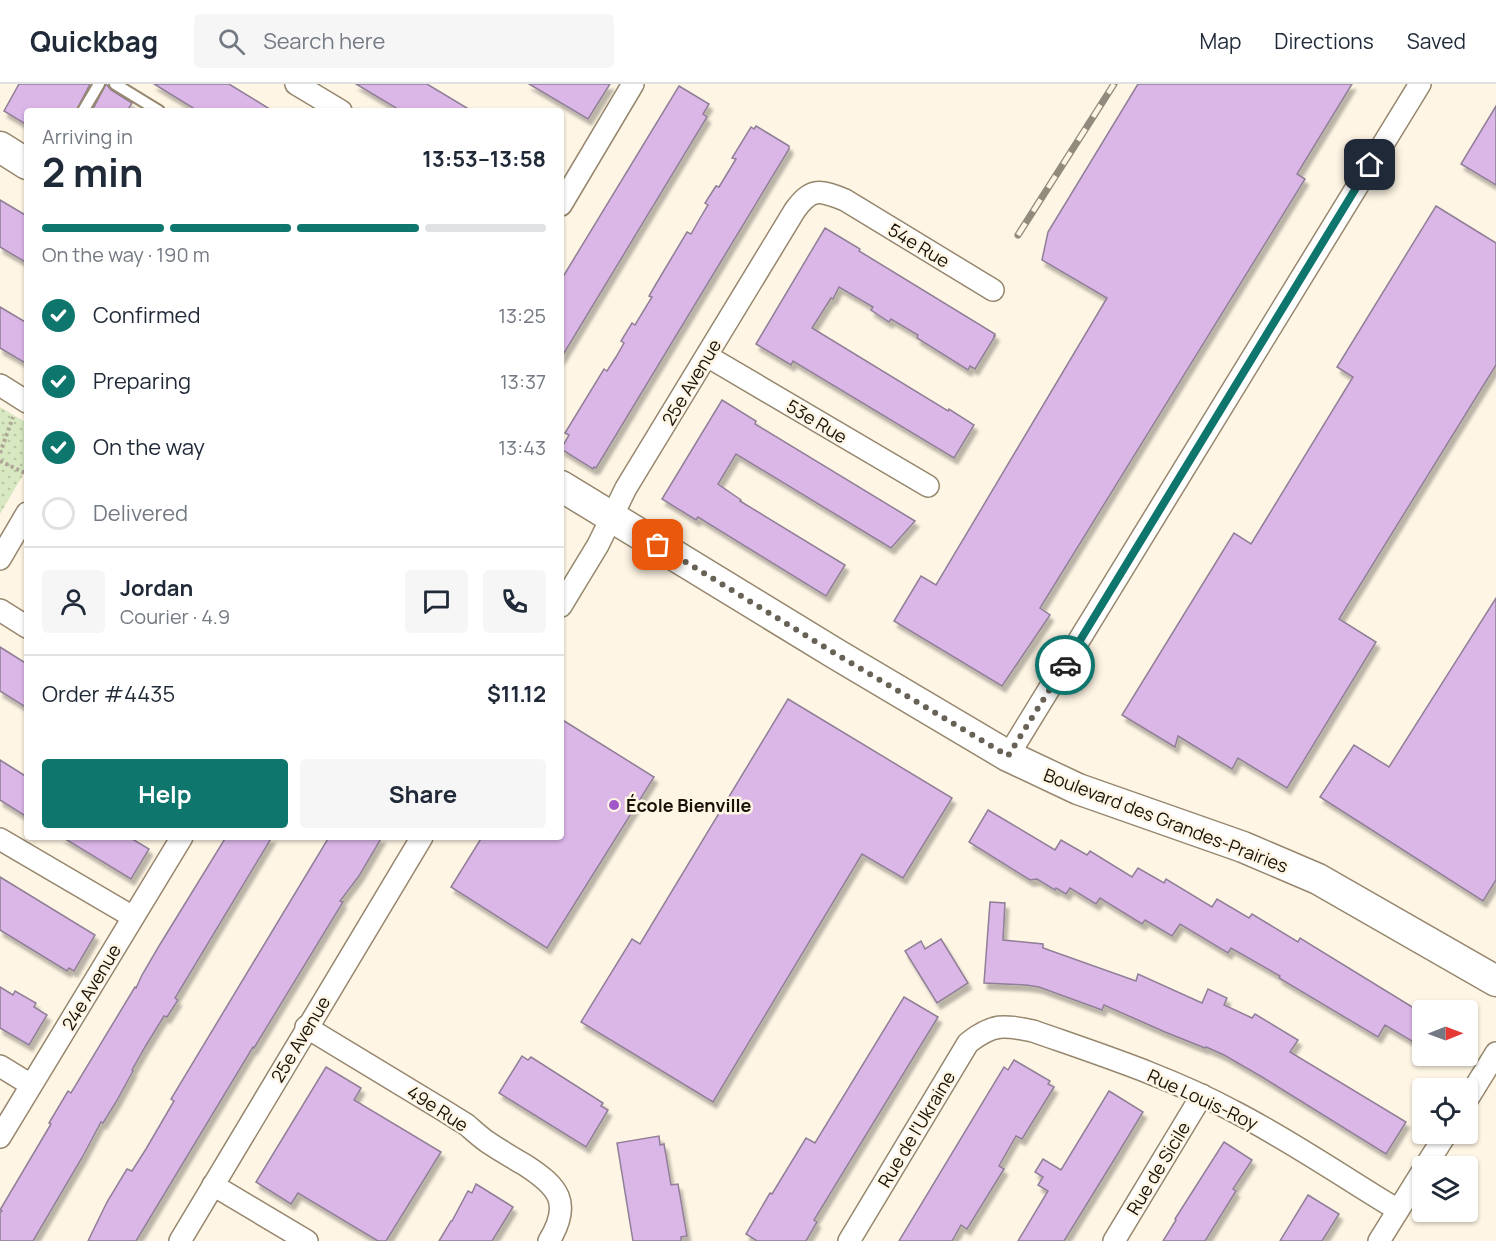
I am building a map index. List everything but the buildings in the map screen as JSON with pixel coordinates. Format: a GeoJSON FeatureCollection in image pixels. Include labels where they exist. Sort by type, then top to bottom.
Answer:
{"type":"FeatureCollection","features":[{"type":"Feature","properties":{"kind":"main road"},"geometry":{"type":"LineString","coordinates":[[0,147],[24,162]]}},
{"type":"Feature","properties":{"kind":"main road","name":"Boulevard des Grandes-Prairies"},"geometry":{"type":"LineString","coordinates":[[564,488],[1008,756],[1077,789],[1243,847],[1318,879],[1496,981]]}},
{"type":"Feature","properties":{"kind":"street"},"geometry":{"type":"LineString","coordinates":[[296,84],[336,108]]}},
{"type":"Feature","properties":{"kind":"street"},"geometry":{"type":"LineString","coordinates":[[564,200],[633,84]]}},
{"type":"Feature","properties":{"kind":"street"},"geometry":{"type":"LineString","coordinates":[[1008,756],[1420,84]]}},
{"type":"Feature","properties":{"kind":"street","name":"25e Avenue"},"geometry":{"type":"LineString","coordinates":[[564,601],[598,545],[626,488],[795,210],[804,198],[816,192],[831,194],[845,200]]}},
{"type":"Feature","properties":{"kind":"street","name":"54e Rue"},"geometry":{"type":"LineString","coordinates":[[845,200],[993,290]]}},
{"type":"Feature","properties":{"kind":"street","name":"53e Rue"},"geometry":{"type":"LineString","coordinates":[[707,356],[928,486]]}},
{"type":"Feature","properties":{"kind":"street"},"geometry":{"type":"LineString","coordinates":[[0,385],[24,400]]}},
{"type":"Feature","properties":{"kind":"street"},"geometry":{"type":"LineString","coordinates":[[0,559],[24,518]]}},
{"type":"Feature","properties":{"kind":"street"},"geometry":{"type":"LineString","coordinates":[[0,610],[24,625]]}},
{"type":"Feature","properties":{"kind":"street"},"geometry":{"type":"LineString","coordinates":[[0,839],[133,917]]}},
{"type":"Feature","properties":{"kind":"street","name":"24e Avenue"},"geometry":{"type":"LineString","coordinates":[[0,1137],[180,840]]}},
{"type":"Feature","properties":{"kind":"street","name":"25e Avenue"},"geometry":{"type":"LineString","coordinates":[[180,1241],[306,1027],[420,840]]}},
{"type":"Feature","properties":{"kind":"street","name":"49e Rue"},"geometry":{"type":"LineString","coordinates":[[306,1027],[443,1110],[543,1177],[553,1186],[560,1199],[561,1214],[557,1229],[549,1241]]}},
{"type":"Feature","properties":{"kind":"street","name":"Rue Louis-Roy"},"geometry":{"type":"LineString","coordinates":[[993,1027],[1013,1027],[1034,1031],[1202,1095],[1264,1128],[1398,1210]]}},
{"type":"Feature","properties":{"kind":"street","name":"Rue de l'Ukraine"},"geometry":{"type":"LineString","coordinates":[[849,1241],[968,1042],[981,1032],[993,1027]]}},
{"type":"Feature","properties":{"kind":"street"},"geometry":{"type":"LineString","coordinates":[[1478,1082],[1496,1053]]}},
{"type":"Feature","properties":{"kind":"street"},"geometry":{"type":"LineString","coordinates":[[0,1066],[31,1085]]}},
{"type":"Feature","properties":{"kind":"street","name":"Rue de Sicile"},"geometry":{"type":"LineString","coordinates":[[1114,1241],[1202,1095]]}},
{"type":"Feature","properties":{"kind":"street"},"geometry":{"type":"LineString","coordinates":[[213,1185],[307,1241]]}},
{"type":"Feature","properties":{"kind":"street"},"geometry":{"type":"LineString","coordinates":[[1379,1241],[1412,1188]]}},
{"type":"Feature","properties":{"kind":"lane"},"geometry":{"type":"LineString","coordinates":[[85,108],[99,84]]}},
{"type":"Feature","properties":{"kind":"lane"},"geometry":{"type":"LineString","coordinates":[[115,84],[154,108]]}},
{"type":"Feature","properties":{"kind":"path"},"geometry":{"type":"LineString","coordinates":[[0,453],[24,400]]}},
{"type":"Feature","properties":{"kind":"path"},"geometry":{"type":"LineString","coordinates":[[0,461],[24,473]]}},
{"type":"Feature","properties":{"kind":"green space"},"geometry":{"type":"Polygon","coordinates":[[[0,407],[24,421],[24,473],[0,514],[0,407]]]}},
{"type":"Feature","properties":{"kind":"railway"},"geometry":{"type":"LineString","coordinates":[[1018,235],[1114,84]]}},
{"type":"Feature","properties":{"kind":"way so far"},"geometry":{"type":"LineString","coordinates":[[658,545],[1008,756],[1065,665]]}},
{"type":"Feature","properties":{"kind":"place","name":"École Bienville"},"geometry":{"type":"Point","coordinates":[614,805]}},
{"type":"Feature","properties":{"kind":"route"},"geometry":{"type":"LineString","coordinates":[[1065,665],[1370,165]]}}]}
